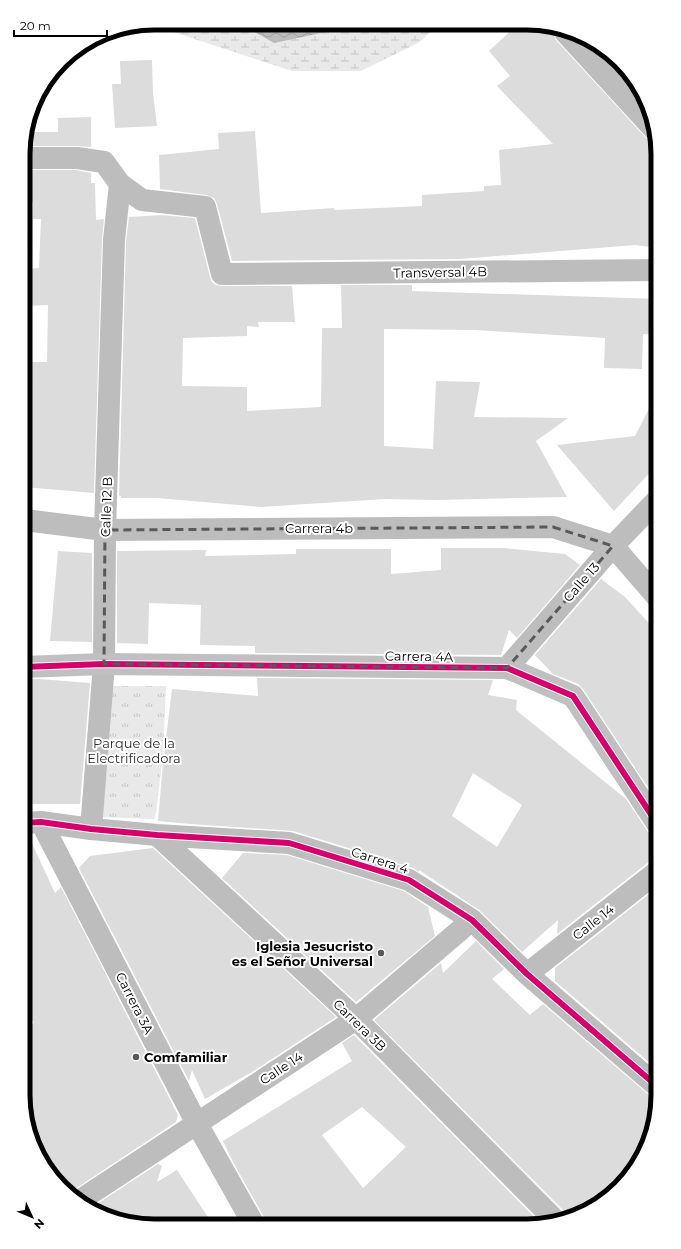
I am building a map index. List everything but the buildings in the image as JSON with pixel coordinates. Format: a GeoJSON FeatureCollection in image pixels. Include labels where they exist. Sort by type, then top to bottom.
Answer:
{"type":"FeatureCollection","features":[{"type":"Feature","properties":{"kind":"street"},"geometry":{"type":"LineString","coordinates":[[571,39],[647,121]]}},
{"type":"Feature","properties":{"kind":"street"},"geometry":{"type":"LineString","coordinates":[[30,158],[77,158],[104,162],[120,184]]}},
{"type":"Feature","properties":{"kind":"street","name":"Transversal 4B"},"geometry":{"type":"LineString","coordinates":[[120,184],[142,200],[205,207],[222,274],[651,270]]}},
{"type":"Feature","properties":{"kind":"street","name":"Calle 12 B"},"geometry":{"type":"LineString","coordinates":[[91,830],[104,664],[114,240],[120,184]]}},
{"type":"Feature","properties":{"kind":"street","name":"Calle 13"},"geometry":{"type":"LineString","coordinates":[[507,668],[612,546],[651,506]]}},
{"type":"Feature","properties":{"kind":"street","name":"Carrera 4b"},"geometry":{"type":"LineString","coordinates":[[30,521],[106,530],[553,527],[612,546]]}},
{"type":"Feature","properties":{"kind":"street"},"geometry":{"type":"LineString","coordinates":[[612,546],[651,590]]}},
{"type":"Feature","properties":{"kind":"street"},"geometry":{"type":"LineString","coordinates":[[30,667],[104,664]]}},
{"type":"Feature","properties":{"kind":"street","name":"Carrera 4A"},"geometry":{"type":"LineString","coordinates":[[104,664],[507,668],[573,696],[651,814]]}},
{"type":"Feature","properties":{"kind":"street","name":"Carrera 4"},"geometry":{"type":"LineString","coordinates":[[32,822],[91,830],[289,843],[408,880],[472,920],[527,974],[651,1081]]}},
{"type":"Feature","properties":{"kind":"street","name":"Carrera 3A"},"geometry":{"type":"LineString","coordinates":[[32,822],[251,1219]]}},
{"type":"Feature","properties":{"kind":"street","name":"Carrera 3B"},"geometry":{"type":"LineString","coordinates":[[157,835],[356,1019],[552,1217]]}},
{"type":"Feature","properties":{"kind":"street","name":"Calle 14"},"geometry":{"type":"LineString","coordinates":[[527,974],[651,877]]}},
{"type":"Feature","properties":{"kind":"street","name":"Calle 14"},"geometry":{"type":"LineString","coordinates":[[84,1197],[196,1122],[356,1019],[472,920]]}},
{"type":"Feature","properties":{"kind":"highlighted area"},"geometry":{"type":"Polygon","coordinates":[[[553,527],[613,546],[507,668],[104,664],[105,530],[553,527]]]}},
{"type":"Feature","properties":{"kind":"green space"},"geometry":{"type":"Polygon","coordinates":[[[167,30],[432,30],[420,42],[361,71],[292,71],[167,30]]]}},
{"type":"Feature","properties":{"kind":"green space","name":"Parque de la Electrificadora"},"geometry":{"type":"Polygon","coordinates":[[[109,686],[166,686],[163,754],[154,819],[98,817],[109,686]]]}},
{"type":"Feature","properties":{"kind":"water"},"geometry":{"type":"Polygon","coordinates":[[[251,30],[336,30],[274,43],[251,30]]]}},
{"type":"Feature","properties":{"kind":"cycle path"},"geometry":{"type":"LineString","coordinates":[[30,667],[104,664],[507,668],[573,696],[651,814]]}},
{"type":"Feature","properties":{"kind":"cycle path"},"geometry":{"type":"LineString","coordinates":[[30,823],[41,822],[91,829],[157,835],[289,843],[409,880],[472,920],[527,974],[651,1081]]}},
{"type":"Feature","properties":{"kind":"place","name":"Iglesia Jesucristo es el Señor Universal"},"geometry":{"type":"Point","coordinates":[381,953]}},
{"type":"Feature","properties":{"kind":"place","name":"Comfamiliar"},"geometry":{"type":"Point","coordinates":[136,1057]}}]}
